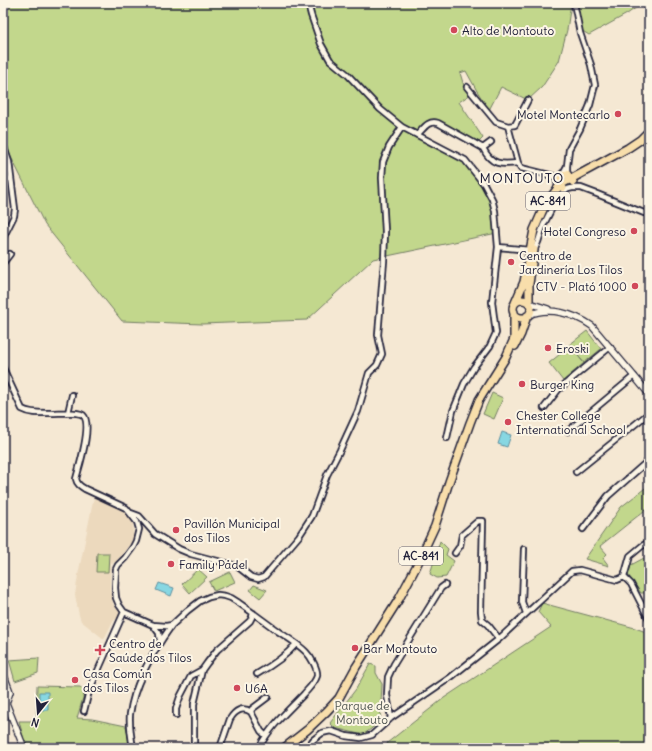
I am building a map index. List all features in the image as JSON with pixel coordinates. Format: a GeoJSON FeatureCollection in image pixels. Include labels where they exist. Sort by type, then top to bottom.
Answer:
{"type":"FeatureCollection","features":[{"type":"Feature","properties":{"kind":"main road","name":"AC-841"},"geometry":{"type":"LineString","coordinates":[[284,748],[327,711],[338,698],[402,593],[418,563],[436,526],[449,482],[470,423],[480,400],[506,357],[514,339],[513,308],[524,282],[532,250],[548,207],[557,195],[565,180],[628,148],[640,140],[649,130]]}},
{"type":"Feature","properties":{"kind":"main road","name":"AC-841"},"geometry":{"type":"LineString","coordinates":[[565,180],[630,151],[649,137]]}},
{"type":"Feature","properties":{"kind":"main road","name":"AC-841"},"geometry":{"type":"LineString","coordinates":[[489,384],[494,380],[509,360],[531,308],[529,303],[529,284],[532,250]]}},
{"type":"Feature","properties":{"kind":"main road"},"geometry":{"type":"LineString","coordinates":[[515,303],[522,300],[529,303]]}},
{"type":"Feature","properties":{"kind":"main road"},"geometry":{"type":"LineString","coordinates":[[514,312],[515,315],[520,318],[528,316]]}},
{"type":"Feature","properties":{"kind":"main road","name":"AC-841"},"geometry":{"type":"LineString","coordinates":[[289,748],[303,733]]}},
{"type":"Feature","properties":{"kind":"street"},"geometry":{"type":"LineString","coordinates":[[308,3],[321,44],[330,60],[380,109],[402,127],[465,160],[484,184],[492,199],[496,211],[498,247],[492,302],[496,333],[490,346],[474,367],[464,384],[453,411],[447,438]]}},
{"type":"Feature","properties":{"kind":"street"},"geometry":{"type":"LineString","coordinates":[[508,126],[518,163],[521,168],[565,180],[569,149],[580,129],[590,105],[595,85],[591,65],[580,33],[574,3]]}},
{"type":"Feature","properties":{"kind":"street"},"geometry":{"type":"LineString","coordinates":[[467,86],[496,122],[508,126],[515,125],[528,100]]}},
{"type":"Feature","properties":{"kind":"street"},"geometry":{"type":"LineString","coordinates":[[417,135],[430,122],[438,123],[482,148],[485,154],[493,161],[503,164],[518,163]]}},
{"type":"Feature","properties":{"kind":"street"},"geometry":{"type":"LineString","coordinates":[[131,513],[139,516],[155,534],[179,549],[191,554],[237,566],[251,577],[258,579],[264,577],[299,536],[312,516],[327,475],[358,411],[369,373],[377,365],[382,354],[378,335],[385,230],[382,178],[383,162],[389,147],[402,127]]}},
{"type":"Feature","properties":{"kind":"street"},"geometry":{"type":"LineString","coordinates":[[482,148],[490,142]]}},
{"type":"Feature","properties":{"kind":"street"},"geometry":{"type":"LineString","coordinates":[[3,144],[9,162],[15,209],[14,216],[3,238]]}},
{"type":"Feature","properties":{"kind":"street"},"geometry":{"type":"LineString","coordinates":[[3,177],[11,180]]}},
{"type":"Feature","properties":{"kind":"street"},"geometry":{"type":"LineString","coordinates":[[498,247],[532,250],[538,242],[543,226],[554,204],[560,195],[568,189],[581,188],[644,213],[649,213]]}},
{"type":"Feature","properties":{"kind":"street"},"geometry":{"type":"LineString","coordinates":[[3,263],[10,254]]}},
{"type":"Feature","properties":{"kind":"street"},"geometry":{"type":"LineString","coordinates":[[529,303],[554,312]]}},
{"type":"Feature","properties":{"kind":"street"},"geometry":{"type":"LineString","coordinates":[[528,316],[536,312],[545,311],[568,314],[583,320],[592,326],[649,394]]}},
{"type":"Feature","properties":{"kind":"street"},"geometry":{"type":"LineString","coordinates":[[544,408],[558,390],[610,347]]}},
{"type":"Feature","properties":{"kind":"street"},"geometry":{"type":"LineString","coordinates":[[3,368],[22,410],[26,412],[44,413],[79,413],[85,418],[86,434],[84,453],[76,478],[77,482],[79,486],[126,508],[137,522],[139,529],[136,541],[130,552],[116,569],[116,598],[124,612],[153,625],[166,626],[172,624]]}},
{"type":"Feature","properties":{"kind":"street"},"geometry":{"type":"LineString","coordinates":[[568,431],[634,376]]}},
{"type":"Feature","properties":{"kind":"street"},"geometry":{"type":"LineString","coordinates":[[68,413],[72,395]]}},
{"type":"Feature","properties":{"kind":"street"},"geometry":{"type":"LineString","coordinates":[[576,472],[649,413]]}},
{"type":"Feature","properties":{"kind":"street"},"geometry":{"type":"LineString","coordinates":[[583,529],[608,496],[649,460]]}},
{"type":"Feature","properties":{"kind":"street"},"geometry":{"type":"LineString","coordinates":[[455,552],[460,546],[462,535],[478,521],[483,520],[482,620],[499,639]]}},
{"type":"Feature","properties":{"kind":"street"},"geometry":{"type":"LineString","coordinates":[[624,577],[630,556],[649,542]]}},
{"type":"Feature","properties":{"kind":"street"},"geometry":{"type":"LineString","coordinates":[[524,549],[522,602],[526,613]]}},
{"type":"Feature","properties":{"kind":"street"},"geometry":{"type":"LineString","coordinates":[[308,748],[322,733],[331,731],[346,736],[361,738],[372,735],[391,718],[451,677],[499,639],[572,572],[580,570],[617,580],[624,577]]}},
{"type":"Feature","properties":{"kind":"street"},"geometry":{"type":"LineString","coordinates":[[624,577],[631,584],[649,619]]}},
{"type":"Feature","properties":{"kind":"street"},"geometry":{"type":"LineString","coordinates":[[391,718],[387,695],[388,677],[394,664],[441,588],[445,585]]}},
{"type":"Feature","properties":{"kind":"street"},"geometry":{"type":"LineString","coordinates":[[133,748],[130,725],[132,705],[144,671],[160,642],[172,624],[187,611],[200,601],[218,595],[231,598],[306,651],[316,671],[317,676],[315,681],[278,721],[259,748]]}},
{"type":"Feature","properties":{"kind":"street"},"geometry":{"type":"LineString","coordinates":[[84,711],[89,692],[124,612]]}},
{"type":"Feature","properties":{"kind":"street"},"geometry":{"type":"LineString","coordinates":[[194,748],[194,704],[202,670],[217,650],[250,621],[253,613]]}},
{"type":"Feature","properties":{"kind":"street"},"geometry":{"type":"LineString","coordinates":[[153,625],[158,633],[160,642]]}},
{"type":"Feature","properties":{"kind":"street"},"geometry":{"type":"LineString","coordinates":[[257,674],[296,644]]}},
{"type":"Feature","properties":{"kind":"street"},"geometry":{"type":"LineString","coordinates":[[176,715],[176,709],[180,698],[191,676],[202,670]]}},
{"type":"Feature","properties":{"kind":"street"},"geometry":{"type":"LineString","coordinates":[[3,673],[10,692],[4,700],[24,748]]}},
{"type":"Feature","properties":{"kind":"street"},"geometry":{"type":"LineString","coordinates":[[251,712],[252,709],[268,697]]}},
{"type":"Feature","properties":{"kind":"street"},"geometry":{"type":"LineString","coordinates":[[220,748],[232,714],[243,709],[251,712],[260,731],[266,736]]}},
{"type":"Feature","properties":{"kind":"shaded area"},"geometry":{"type":"Polygon","coordinates":[[[94,497],[115,504],[125,511],[133,523],[133,540],[116,562],[111,563],[110,590],[113,604],[119,612],[119,617],[113,621],[104,639],[81,621],[75,595],[94,497]]]}},
{"type":"Feature","properties":{"kind":"green space"},"geometry":{"type":"Polygon","coordinates":[[[3,3],[571,3],[567,30],[559,61],[542,87],[528,100],[501,87],[489,110],[466,71],[460,73],[464,86],[471,94],[459,102],[483,138],[478,143],[429,121],[417,132],[465,162],[483,186],[491,201],[497,233],[373,259],[307,320],[202,324],[122,321],[45,225],[3,141],[3,3]]]}},
{"type":"Feature","properties":{"kind":"green space"},"geometry":{"type":"Polygon","coordinates":[[[574,3],[643,3],[627,14],[589,35],[581,30],[574,3]]]}},
{"type":"Feature","properties":{"kind":"green space"},"geometry":{"type":"Polygon","coordinates":[[[587,331],[601,349],[584,363],[569,345],[587,331]]]}},
{"type":"Feature","properties":{"kind":"green space"},"geometry":{"type":"Polygon","coordinates":[[[570,346],[584,363],[563,381],[549,363],[570,346]]]}},
{"type":"Feature","properties":{"kind":"green space"},"geometry":{"type":"Polygon","coordinates":[[[492,393],[503,398],[494,419],[483,414],[492,393]]]}},
{"type":"Feature","properties":{"kind":"green space"},"geometry":{"type":"Polygon","coordinates":[[[649,485],[649,507],[600,546],[607,554],[603,558],[609,566],[585,559],[621,507],[649,485]]]}},
{"type":"Feature","properties":{"kind":"green space"},"geometry":{"type":"Polygon","coordinates":[[[440,541],[448,549],[446,555],[454,561],[446,577],[437,578],[430,574],[440,541]]]}},
{"type":"Feature","properties":{"kind":"green space"},"geometry":{"type":"Polygon","coordinates":[[[97,553],[109,553],[108,572],[96,572],[97,553]]]}},
{"type":"Feature","properties":{"kind":"green space"},"geometry":{"type":"Polygon","coordinates":[[[644,558],[649,564],[649,593],[641,593],[628,575],[631,565],[644,558]]]}},
{"type":"Feature","properties":{"kind":"green space"},"geometry":{"type":"Polygon","coordinates":[[[198,569],[207,577],[190,593],[182,584],[198,569]]]}},
{"type":"Feature","properties":{"kind":"green space"},"geometry":{"type":"Polygon","coordinates":[[[230,572],[235,582],[214,591],[209,582],[230,572]]]}},
{"type":"Feature","properties":{"kind":"green space"},"geometry":{"type":"Polygon","coordinates":[[[254,585],[267,590],[260,598],[250,590],[254,585]]]}},
{"type":"Feature","properties":{"kind":"green space"},"geometry":{"type":"Polygon","coordinates":[[[542,603],[649,633],[649,748],[389,748],[387,743],[444,698],[551,627],[538,612],[542,603]]]}},
{"type":"Feature","properties":{"kind":"green space"},"geometry":{"type":"Polygon","coordinates":[[[39,658],[38,673],[15,681],[9,660],[39,658]]]}},
{"type":"Feature","properties":{"kind":"green space","name":"Parque de Montouto"},"geometry":{"type":"Polygon","coordinates":[[[370,664],[376,666],[376,673],[382,684],[380,722],[363,735],[335,728],[330,723],[356,689],[370,664]]]}},
{"type":"Feature","properties":{"kind":"green space"},"geometry":{"type":"Polygon","coordinates":[[[37,686],[80,687],[85,691],[77,718],[92,719],[126,726],[130,748],[27,748],[19,721],[36,721],[37,686]]]}},
{"type":"Feature","properties":{"kind":"water"},"geometry":{"type":"Polygon","coordinates":[[[502,432],[511,435],[507,447],[498,444],[502,432]]]}},
{"type":"Feature","properties":{"kind":"water"},"geometry":{"type":"Polygon","coordinates":[[[159,583],[174,588],[171,596],[156,590],[159,583]]]}},
{"type":"Feature","properties":{"kind":"water"},"geometry":{"type":"Polygon","coordinates":[[[39,692],[48,692],[48,710],[39,710],[39,692]]]}},
{"type":"Feature","properties":{"kind":"place","name":"Alto de Montouto"},"geometry":{"type":"Point","coordinates":[454,30]}},
{"type":"Feature","properties":{"kind":"place","name":"Motel Montecarlo"},"geometry":{"type":"Point","coordinates":[618,114]}},
{"type":"Feature","properties":{"kind":"place","name":"Hotel Congreso"},"geometry":{"type":"Point","coordinates":[634,231]}},
{"type":"Feature","properties":{"kind":"place","name":"Centro de Jardinería Los Tilos"},"geometry":{"type":"Point","coordinates":[511,262]}},
{"type":"Feature","properties":{"kind":"place","name":"CTV - Plató 1000"},"geometry":{"type":"Point","coordinates":[635,286]}},
{"type":"Feature","properties":{"kind":"place","name":"Eroski"},"geometry":{"type":"Point","coordinates":[548,348]}},
{"type":"Feature","properties":{"kind":"place","name":"Burger King"},"geometry":{"type":"Point","coordinates":[522,384]}},
{"type":"Feature","properties":{"kind":"place","name":"Chester College International School"},"geometry":{"type":"Point","coordinates":[508,422]}},
{"type":"Feature","properties":{"kind":"place","name":"Pavillón Municipal dos Tilos"},"geometry":{"type":"Point","coordinates":[176,530]}},
{"type":"Feature","properties":{"kind":"place","name":"Family Pádel"},"geometry":{"type":"Point","coordinates":[171,564]}},
{"type":"Feature","properties":{"kind":"place","name":"Bar Montouto"},"geometry":{"type":"Point","coordinates":[355,648]}},
{"type":"Feature","properties":{"kind":"place","name":"Centro de Saúde dos Tilos"},"geometry":{"type":"Point","coordinates":[100,650]}},
{"type":"Feature","properties":{"kind":"place","name":"Casa Común dos Tilos"},"geometry":{"type":"Point","coordinates":[75,680]}},
{"type":"Feature","properties":{"kind":"place","name":"U6A"},"geometry":{"type":"Point","coordinates":[237,688]}},
{"type":"Feature","properties":{"kind":"district","name":"MONTOUTO"},"geometry":{"type":"Point","coordinates":[522,178]}}]}
